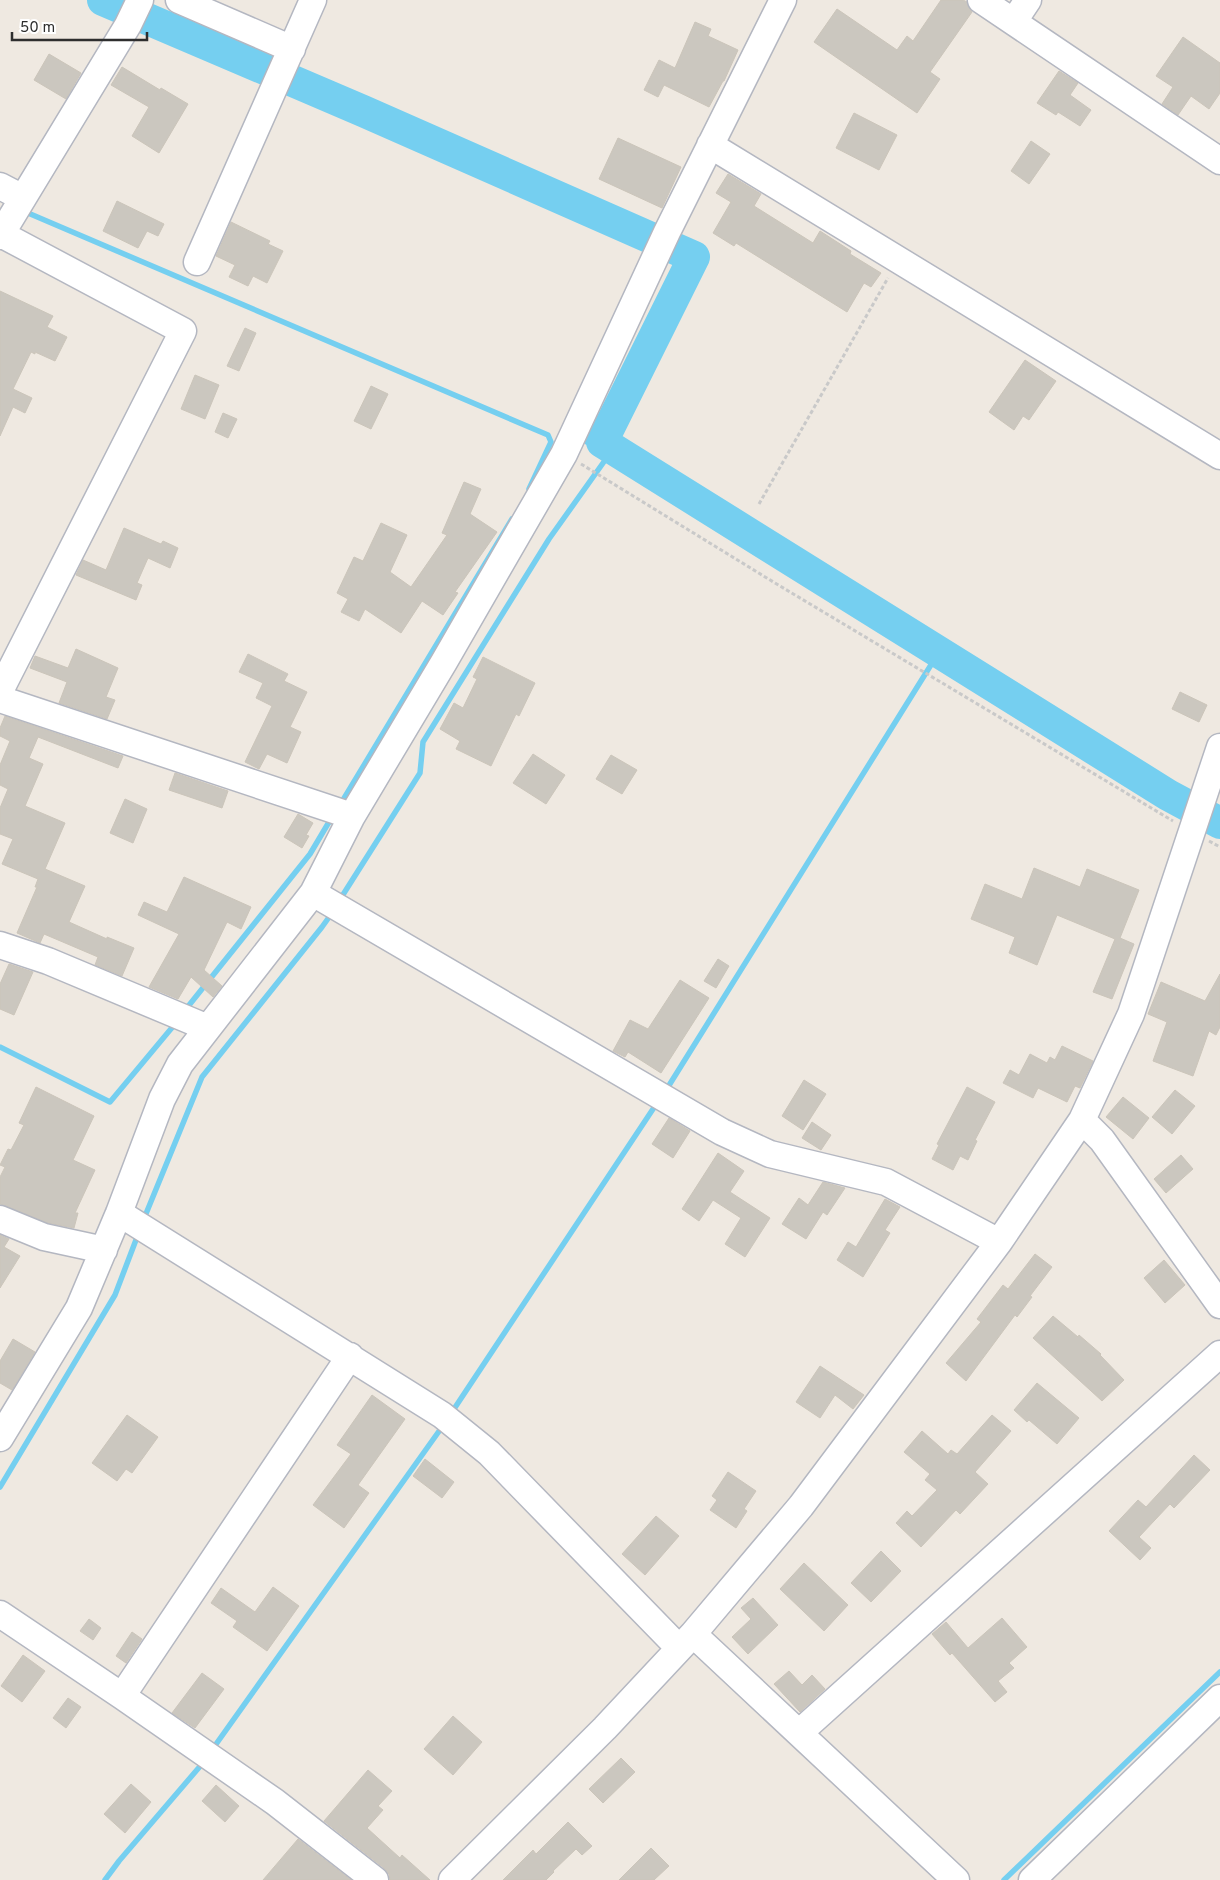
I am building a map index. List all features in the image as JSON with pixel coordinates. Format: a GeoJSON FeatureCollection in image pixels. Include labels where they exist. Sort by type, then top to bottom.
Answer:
{"type":"FeatureCollection","features":[{"type":"Feature","properties":{"kind":"street"},"geometry":{"type":"LineString","coordinates":[[0,687],[3,685],[183,331],[1,235],[128,25],[140,0]]}},
{"type":"Feature","properties":{"kind":"street"},"geometry":{"type":"LineString","coordinates":[[179,0],[285,66]]}},
{"type":"Feature","properties":{"kind":"street"},"geometry":{"type":"LineString","coordinates":[[197,262],[313,0]]}},
{"type":"Feature","properties":{"kind":"street"},"geometry":{"type":"LineString","coordinates":[[0,1438],[79,1308],[104,1250],[134,1222],[162,1099],[180,1064],[208,1028],[328,902],[352,816],[444,662],[564,454],[662,242],[784,0]]}},
{"type":"Feature","properties":{"kind":"street"},"geometry":{"type":"LineString","coordinates":[[981,0],[1021,10],[1220,160]]}},
{"type":"Feature","properties":{"kind":"street"},"geometry":{"type":"LineString","coordinates":[[710,145],[1220,456]]}},
{"type":"Feature","properties":{"kind":"street"},"geometry":{"type":"LineString","coordinates":[[0,186],[23,198]]}},
{"type":"Feature","properties":{"kind":"street"},"geometry":{"type":"LineString","coordinates":[[0,700],[352,816]]}},
{"type":"Feature","properties":{"kind":"street"},"geometry":{"type":"LineString","coordinates":[[452,1880],[605,1728],[686,1641],[801,1506],[999,1242],[1082,1120],[1131,1014],[1220,747]]}},
{"type":"Feature","properties":{"kind":"street"},"geometry":{"type":"LineString","coordinates":[[328,902],[722,1132],[770,1154],[886,1182],[999,1242]]}},
{"type":"Feature","properties":{"kind":"street"},"geometry":{"type":"LineString","coordinates":[[0,945],[48,961],[208,1028]]}},
{"type":"Feature","properties":{"kind":"street"},"geometry":{"type":"LineString","coordinates":[[1082,1120],[1102,1140],[1220,1305]]}},
{"type":"Feature","properties":{"kind":"street"},"geometry":{"type":"LineString","coordinates":[[0,1219],[44,1237],[104,1250]]}},
{"type":"Feature","properties":{"kind":"street"},"geometry":{"type":"LineString","coordinates":[[134,1222],[442,1415],[489,1453],[686,1641],[800,1732],[956,1880]]}},
{"type":"Feature","properties":{"kind":"street"},"geometry":{"type":"LineString","coordinates":[[800,1732],[1220,1354]]}},
{"type":"Feature","properties":{"kind":"street"},"geometry":{"type":"LineString","coordinates":[[122,1696],[350,1356]]}},
{"type":"Feature","properties":{"kind":"street"},"geometry":{"type":"LineString","coordinates":[[3,1624],[122,1696],[275,1802],[375,1880]]}},
{"type":"Feature","properties":{"kind":"street"},"geometry":{"type":"LineString","coordinates":[[1032,1880],[1220,1698]]}},
{"type":"Feature","properties":{"kind":"path"},"geometry":{"type":"LineString","coordinates":[[759,504],[898,260]]}},
{"type":"Feature","properties":{"kind":"path"},"geometry":{"type":"LineString","coordinates":[[589,469],[930,676],[1192,832],[1220,846]]}},
{"type":"Feature","properties":{"kind":"building"},"geometry":{"type":"Polygon","coordinates":[[[941,0],[963,0],[967,2],[972,12],[930,72],[940,79],[917,113],[814,42],[837,9],[897,50],[907,36],[913,41],[941,0]]]}},
{"type":"Feature","properties":{"kind":"building"},"geometry":{"type":"Polygon","coordinates":[[[695,22],[711,29],[708,36],[738,50],[724,81],[709,107],[664,85],[658,97],[644,90],[659,60],[675,68],[695,22]]]}},
{"type":"Feature","properties":{"kind":"building"},"geometry":{"type":"Polygon","coordinates":[[[1183,37],[1220,63],[1220,93],[1209,109],[1191,96],[1178,115],[1162,104],[1173,87],[1156,76],[1183,37]]]}},
{"type":"Feature","properties":{"kind":"building"},"geometry":{"type":"Polygon","coordinates":[[[49,54],[81,73],[66,99],[34,80],[49,54]]]}},
{"type":"Feature","properties":{"kind":"building"},"geometry":{"type":"Polygon","coordinates":[[[122,67],[188,104],[159,153],[132,136],[149,107],[111,85],[122,67]]]}},
{"type":"Feature","properties":{"kind":"building"},"geometry":{"type":"Polygon","coordinates":[[[1059,71],[1078,83],[1070,95],[1091,110],[1080,126],[1058,112],[1056,115],[1037,103],[1059,71]]]}},
{"type":"Feature","properties":{"kind":"building"},"geometry":{"type":"Polygon","coordinates":[[[854,113],[897,135],[879,170],[836,148],[854,113]]]}},
{"type":"Feature","properties":{"kind":"building"},"geometry":{"type":"Polygon","coordinates":[[[618,138],[681,167],[662,208],[599,179],[618,138]]]}},
{"type":"Feature","properties":{"kind":"building"},"geometry":{"type":"Polygon","coordinates":[[[1031,141],[1050,154],[1029,184],[1011,171],[1031,141]]]}},
{"type":"Feature","properties":{"kind":"building"},"geometry":{"type":"Polygon","coordinates":[[[728,174],[761,194],[754,206],[813,243],[820,231],[851,251],[850,254],[881,273],[871,287],[864,283],[847,312],[736,243],[734,246],[713,233],[731,202],[716,193],[728,174]]]}},
{"type":"Feature","properties":{"kind":"building"},"geometry":{"type":"Polygon","coordinates":[[[117,201],[164,224],[158,236],[147,231],[138,248],[103,231],[117,201]]]}},
{"type":"Feature","properties":{"kind":"building"},"geometry":{"type":"Polygon","coordinates":[[[231,222],[270,241],[268,244],[283,251],[267,283],[253,276],[248,286],[229,277],[235,265],[216,256],[231,222]]]}},
{"type":"Feature","properties":{"kind":"building"},"geometry":{"type":"Polygon","coordinates":[[[0,291],[53,316],[47,327],[67,337],[55,361],[31,352],[13,389],[32,398],[25,413],[13,407],[0,436],[0,291]]]}},
{"type":"Feature","properties":{"kind":"building"},"geometry":{"type":"Polygon","coordinates":[[[245,328],[256,333],[239,371],[227,366],[245,328]]]}},
{"type":"Feature","properties":{"kind":"building"},"geometry":{"type":"Polygon","coordinates":[[[1025,360],[1056,381],[1029,420],[1023,416],[1014,430],[989,412],[1025,360]]]}},
{"type":"Feature","properties":{"kind":"building"},"geometry":{"type":"Polygon","coordinates":[[[195,375],[219,385],[205,419],[181,409],[195,375]]]}},
{"type":"Feature","properties":{"kind":"building"},"geometry":{"type":"Polygon","coordinates":[[[371,386],[388,394],[371,429],[354,421],[371,386]]]}},
{"type":"Feature","properties":{"kind":"building"},"geometry":{"type":"Polygon","coordinates":[[[223,413],[237,419],[228,438],[215,432],[223,413]]]}},
{"type":"Feature","properties":{"kind":"building"},"geometry":{"type":"Polygon","coordinates":[[[464,482],[481,489],[470,514],[497,532],[455,592],[458,593],[443,615],[422,601],[401,633],[365,609],[359,621],[341,612],[348,599],[337,593],[354,557],[363,561],[381,523],[407,535],[390,572],[411,587],[447,535],[442,533],[464,482]]]}},
{"type":"Feature","properties":{"kind":"building"},"geometry":{"type":"Polygon","coordinates":[[[124,528],[161,544],[163,541],[178,548],[170,568],[148,558],[137,583],[142,585],[136,600],[76,575],[83,560],[106,570],[124,528]]]}},
{"type":"Feature","properties":{"kind":"building"},"geometry":{"type":"Polygon","coordinates":[[[76,649],[118,668],[106,697],[115,700],[107,719],[59,703],[67,682],[30,668],[35,656],[68,668],[76,649]]]}},
{"type":"Feature","properties":{"kind":"building"},"geometry":{"type":"Polygon","coordinates":[[[248,654],[288,674],[284,681],[307,692],[290,727],[301,732],[287,763],[267,754],[259,769],[245,762],[272,706],[256,698],[263,683],[239,672],[248,654]]]}},
{"type":"Feature","properties":{"kind":"building"},"geometry":{"type":"Polygon","coordinates":[[[483,657],[535,683],[519,716],[516,714],[491,766],[456,749],[460,741],[440,729],[454,703],[463,708],[477,679],[473,677],[483,657]]]}},
{"type":"Feature","properties":{"kind":"building"},"geometry":{"type":"Polygon","coordinates":[[[1180,692],[1207,705],[1199,722],[1172,709],[1180,692]]]}},
{"type":"Feature","properties":{"kind":"building"},"geometry":{"type":"Polygon","coordinates":[[[5,716],[123,756],[118,768],[38,737],[29,758],[43,764],[25,806],[65,823],[45,869],[85,886],[69,922],[107,939],[107,937],[134,948],[122,976],[95,965],[98,957],[44,934],[40,943],[17,933],[37,887],[35,887],[38,879],[2,864],[13,839],[0,834],[0,808],[8,789],[0,785],[0,765],[10,741],[0,736],[0,728],[5,716]]]}},
{"type":"Feature","properties":{"kind":"building"},"geometry":{"type":"Polygon","coordinates":[[[533,754],[565,775],[546,804],[513,783],[533,754]]]}},
{"type":"Feature","properties":{"kind":"building"},"geometry":{"type":"Polygon","coordinates":[[[611,755],[637,770],[622,794],[596,779],[611,755]]]}},
{"type":"Feature","properties":{"kind":"building"},"geometry":{"type":"Polygon","coordinates":[[[175,773],[228,791],[222,808],[169,790],[175,773]]]}},
{"type":"Feature","properties":{"kind":"building"},"geometry":{"type":"Polygon","coordinates":[[[125,799],[147,809],[133,843],[110,833],[125,799]]]}},
{"type":"Feature","properties":{"kind":"building"},"geometry":{"type":"Polygon","coordinates":[[[298,814],[313,823],[306,835],[309,836],[302,848],[284,837],[298,814]]]}},
{"type":"Feature","properties":{"kind":"building"},"geometry":{"type":"Polygon","coordinates":[[[1034,868],[1080,887],[1087,869],[1139,890],[1120,938],[1134,944],[1112,999],[1093,992],[1115,939],[1057,915],[1037,965],[1009,953],[1015,937],[971,919],[985,884],[1022,899],[1034,868]]]}},
{"type":"Feature","properties":{"kind":"building"},"geometry":{"type":"Polygon","coordinates":[[[184,877],[251,907],[241,929],[227,922],[204,970],[222,986],[213,997],[191,977],[178,999],[149,987],[179,934],[138,915],[144,902],[167,912],[184,877]]]}},
{"type":"Feature","properties":{"kind":"building"},"geometry":{"type":"Polygon","coordinates":[[[718,959],[729,966],[716,988],[704,981],[718,959]]]}},
{"type":"Feature","properties":{"kind":"building"},"geometry":{"type":"Polygon","coordinates":[[[9,964],[33,972],[14,1015],[0,1009],[0,984],[9,964]]]}},
{"type":"Feature","properties":{"kind":"building"},"geometry":{"type":"Polygon","coordinates":[[[1220,974],[1220,1027],[1216,1035],[1209,1031],[1193,1076],[1153,1061],[1167,1022],[1148,1014],[1161,982],[1205,1001],[1220,974]]]}},
{"type":"Feature","properties":{"kind":"building"},"geometry":{"type":"Polygon","coordinates":[[[680,980],[709,998],[661,1073],[628,1052],[625,1057],[613,1051],[630,1020],[648,1029],[680,980]]]}},
{"type":"Feature","properties":{"kind":"building"},"geometry":{"type":"Polygon","coordinates":[[[1062,1046],[1093,1061],[1080,1088],[1075,1086],[1067,1102],[1038,1088],[1033,1098],[1003,1083],[1010,1070],[1019,1075],[1030,1054],[1047,1063],[1050,1057],[1055,1060],[1062,1046]]]}},
{"type":"Feature","properties":{"kind":"building"},"geometry":{"type":"Polygon","coordinates":[[[804,1080],[826,1094],[803,1130],[782,1116],[804,1080]]]}},
{"type":"Feature","properties":{"kind":"building"},"geometry":{"type":"Polygon","coordinates":[[[36,1087],[94,1116],[73,1160],[95,1170],[75,1213],[78,1213],[74,1228],[48,1223],[0,1204],[0,1177],[5,1167],[0,1165],[8,1149],[11,1150],[24,1125],[19,1123],[36,1087]]]}},
{"type":"Feature","properties":{"kind":"building"},"geometry":{"type":"Polygon","coordinates":[[[967,1087],[995,1102],[975,1140],[977,1141],[968,1160],[960,1156],[953,1170],[932,1159],[939,1145],[937,1144],[967,1087]]]}},
{"type":"Feature","properties":{"kind":"building"},"geometry":{"type":"Polygon","coordinates":[[[1175,1090],[1195,1106],[1172,1134],[1152,1117],[1175,1090]]]}},
{"type":"Feature","properties":{"kind":"building"},"geometry":{"type":"Polygon","coordinates":[[[1123,1097],[1149,1118],[1133,1139],[1106,1117],[1123,1097]]]}},
{"type":"Feature","properties":{"kind":"building"},"geometry":{"type":"Polygon","coordinates":[[[669,1118],[690,1131],[673,1158],[652,1144],[669,1118]]]}},
{"type":"Feature","properties":{"kind":"building"},"geometry":{"type":"Polygon","coordinates":[[[812,1122],[831,1135],[821,1150],[802,1138],[812,1122]]]}},
{"type":"Feature","properties":{"kind":"building"},"geometry":{"type":"Polygon","coordinates":[[[718,1153],[744,1171],[730,1192],[770,1218],[745,1257],[725,1244],[741,1218],[713,1200],[699,1221],[682,1209],[718,1153]]]}},
{"type":"Feature","properties":{"kind":"building"},"geometry":{"type":"Polygon","coordinates":[[[1181,1155],[1193,1169],[1166,1193],[1154,1179],[1181,1155]]]}},
{"type":"Feature","properties":{"kind":"building"},"geometry":{"type":"Polygon","coordinates":[[[823,1182],[845,1188],[827,1215],[823,1212],[806,1239],[782,1224],[799,1198],[808,1205],[823,1182]]]}},
{"type":"Feature","properties":{"kind":"building"},"geometry":{"type":"Polygon","coordinates":[[[885,1199],[900,1207],[885,1230],[890,1233],[863,1277],[837,1260],[848,1242],[856,1247],[885,1199]]]}},
{"type":"Feature","properties":{"kind":"building"},"geometry":{"type":"Polygon","coordinates":[[[0,1235],[9,1239],[4,1247],[20,1256],[0,1288],[0,1235]]]}},
{"type":"Feature","properties":{"kind":"building"},"geometry":{"type":"Polygon","coordinates":[[[1035,1254],[1052,1267],[1017,1317],[1015,1315],[966,1381],[946,1363],[981,1322],[977,1319],[1003,1285],[1008,1289],[1035,1254]]]}},
{"type":"Feature","properties":{"kind":"building"},"geometry":{"type":"Polygon","coordinates":[[[1164,1260],[1185,1285],[1165,1303],[1144,1278],[1164,1260]]]}},
{"type":"Feature","properties":{"kind":"building"},"geometry":{"type":"Polygon","coordinates":[[[1053,1316],[1101,1354],[1124,1380],[1102,1401],[1033,1338],[1053,1316]]]}},
{"type":"Feature","properties":{"kind":"building"},"geometry":{"type":"Polygon","coordinates":[[[13,1339],[35,1352],[12,1390],[0,1383],[0,1361],[13,1339]]]}},
{"type":"Feature","properties":{"kind":"building"},"geometry":{"type":"Polygon","coordinates":[[[820,1366],[864,1395],[853,1409],[835,1395],[820,1418],[796,1402],[820,1366]]]}},
{"type":"Feature","properties":{"kind":"building"},"geometry":{"type":"Polygon","coordinates":[[[1037,1383],[1079,1418],[1057,1444],[1014,1410],[1037,1383]]]}},
{"type":"Feature","properties":{"kind":"building"},"geometry":{"type":"Polygon","coordinates":[[[372,1395],[405,1419],[358,1485],[369,1493],[344,1528],[313,1505],[351,1454],[337,1445],[372,1395]]]}},
{"type":"Feature","properties":{"kind":"building"},"geometry":{"type":"Polygon","coordinates":[[[127,1415],[158,1437],[132,1473],[126,1469],[117,1481],[92,1463],[127,1415]]]}},
{"type":"Feature","properties":{"kind":"building"},"geometry":{"type":"Polygon","coordinates":[[[992,1415],[1011,1431],[975,1472],[988,1484],[960,1514],[956,1510],[921,1547],[896,1523],[907,1511],[912,1516],[937,1490],[925,1480],[930,1474],[904,1452],[922,1431],[948,1454],[951,1450],[957,1454],[992,1415]]]}},
{"type":"Feature","properties":{"kind":"building"},"geometry":{"type":"Polygon","coordinates":[[[1194,1455],[1210,1470],[1174,1508],[1170,1504],[1139,1537],[1151,1548],[1140,1560],[1109,1531],[1138,1500],[1146,1507],[1194,1455]]]}},
{"type":"Feature","properties":{"kind":"building"},"geometry":{"type":"Polygon","coordinates":[[[425,1459],[454,1482],[442,1498],[413,1476],[425,1459]]]}},
{"type":"Feature","properties":{"kind":"building"},"geometry":{"type":"Polygon","coordinates":[[[728,1472],[756,1491],[744,1509],[747,1511],[736,1528],[710,1510],[717,1500],[712,1496],[728,1472]]]}},
{"type":"Feature","properties":{"kind":"building"},"geometry":{"type":"Polygon","coordinates":[[[656,1516],[679,1536],[645,1575],[622,1554],[656,1516]]]}},
{"type":"Feature","properties":{"kind":"building"},"geometry":{"type":"Polygon","coordinates":[[[881,1551],[901,1571],[871,1602],[851,1583],[881,1551]]]}},
{"type":"Feature","properties":{"kind":"building"},"geometry":{"type":"Polygon","coordinates":[[[804,1563],[848,1605],[824,1631],[780,1589],[804,1563]]]}},
{"type":"Feature","properties":{"kind":"building"},"geometry":{"type":"Polygon","coordinates":[[[273,1587],[299,1606],[267,1651],[233,1627],[237,1621],[211,1603],[221,1588],[255,1612],[273,1587]]]}},
{"type":"Feature","properties":{"kind":"building"},"geometry":{"type":"Polygon","coordinates":[[[753,1598],[778,1625],[748,1654],[732,1637],[751,1619],[741,1608],[753,1598]]]}},
{"type":"Feature","properties":{"kind":"building"},"geometry":{"type":"Polygon","coordinates":[[[1002,1618],[1027,1647],[1009,1663],[1014,1668],[998,1681],[1007,1692],[995,1702],[952,1653],[950,1655],[932,1634],[946,1622],[968,1648],[1002,1618]]]}},
{"type":"Feature","properties":{"kind":"building"},"geometry":{"type":"Polygon","coordinates":[[[89,1619],[101,1628],[93,1640],[80,1631],[89,1619]]]}},
{"type":"Feature","properties":{"kind":"building"},"geometry":{"type":"Polygon","coordinates":[[[132,1632],[142,1639],[126,1663],[116,1656],[132,1632]]]}},
{"type":"Feature","properties":{"kind":"building"},"geometry":{"type":"Polygon","coordinates":[[[23,1655],[45,1671],[22,1702],[1,1686],[23,1655]]]}},
{"type":"Feature","properties":{"kind":"building"},"geometry":{"type":"Polygon","coordinates":[[[789,1671],[802,1685],[812,1675],[825,1689],[800,1712],[774,1684],[789,1671]]]}},
{"type":"Feature","properties":{"kind":"building"},"geometry":{"type":"Polygon","coordinates":[[[202,1673],[224,1689],[195,1728],[172,1713],[202,1673]]]}},
{"type":"Feature","properties":{"kind":"building"},"geometry":{"type":"Polygon","coordinates":[[[68,1698],[81,1707],[66,1728],[53,1718],[68,1698]]]}},
{"type":"Feature","properties":{"kind":"building"},"geometry":{"type":"Polygon","coordinates":[[[453,1716],[482,1742],[453,1775],[424,1749],[453,1716]]]}},
{"type":"Feature","properties":{"kind":"building"},"geometry":{"type":"Polygon","coordinates":[[[621,1758],[635,1772],[603,1803],[589,1789],[621,1758]]]}},
{"type":"Feature","properties":{"kind":"building"},"geometry":{"type":"Polygon","coordinates":[[[368,1770],[392,1791],[378,1806],[383,1810],[367,1828],[400,1858],[402,1855],[430,1880],[390,1880],[389,1874],[384,1868],[324,1821],[368,1770]]]}},
{"type":"Feature","properties":{"kind":"building"},"geometry":{"type":"Polygon","coordinates":[[[131,1784],[151,1802],[125,1833],[104,1814],[131,1784]]]}},
{"type":"Feature","properties":{"kind":"building"},"geometry":{"type":"Polygon","coordinates":[[[216,1785],[239,1806],[225,1822],[202,1801],[216,1785]]]}},
{"type":"Feature","properties":{"kind":"building"},"geometry":{"type":"Polygon","coordinates":[[[568,1822],[592,1846],[582,1855],[576,1849],[546,1880],[503,1880],[533,1850],[536,1854],[568,1822]]]}},
{"type":"Feature","properties":{"kind":"building"},"geometry":{"type":"Polygon","coordinates":[[[298,1839],[351,1880],[263,1880],[298,1839]]]}},
{"type":"Feature","properties":{"kind":"building"},"geometry":{"type":"Polygon","coordinates":[[[651,1848],[669,1866],[654,1880],[619,1880],[651,1848]]]}},
{"type":"Feature","properties":{"kind":"waterway"},"geometry":{"type":"LineString","coordinates":[[103,0],[363,111],[694,257],[602,442],[1168,795],[1220,823]]}},
{"type":"Feature","properties":{"kind":"waterway"},"geometry":{"type":"LineString","coordinates":[[28,213],[548,435],[551,442],[529,489]]}},
{"type":"Feature","properties":{"kind":"waterway"},"geometry":{"type":"LineString","coordinates":[[587,442],[602,442]]}},
{"type":"Feature","properties":{"kind":"waterway"},"geometry":{"type":"LineString","coordinates":[[339,901],[420,773],[423,742],[549,539],[613,449]]}},
{"type":"Feature","properties":{"kind":"waterway"},"geometry":{"type":"LineString","coordinates":[[343,800],[512,519]]}},
{"type":"Feature","properties":{"kind":"waterway"},"geometry":{"type":"LineString","coordinates":[[668,1087],[939,652]]}},
{"type":"Feature","properties":{"kind":"waterway"},"geometry":{"type":"LineString","coordinates":[[186,1009],[310,854],[329,822]]}},
{"type":"Feature","properties":{"kind":"waterway"},"geometry":{"type":"LineString","coordinates":[[143,1221],[202,1077],[332,913]]}},
{"type":"Feature","properties":{"kind":"waterway"},"geometry":{"type":"LineString","coordinates":[[0,1047],[110,1102],[175,1024]]}},
{"type":"Feature","properties":{"kind":"waterway"},"geometry":{"type":"LineString","coordinates":[[454,1409],[655,1106]]}},
{"type":"Feature","properties":{"kind":"waterway"},"geometry":{"type":"LineString","coordinates":[[0,1487],[115,1295],[139,1232]]}},
{"type":"Feature","properties":{"kind":"waterway"},"geometry":{"type":"LineString","coordinates":[[214,1747],[442,1427]]}},
{"type":"Feature","properties":{"kind":"waterway"},"geometry":{"type":"LineString","coordinates":[[1004,1880],[1220,1672]]}},
{"type":"Feature","properties":{"kind":"waterway"},"geometry":{"type":"LineString","coordinates":[[105,1880],[202,1764]]}}]}
